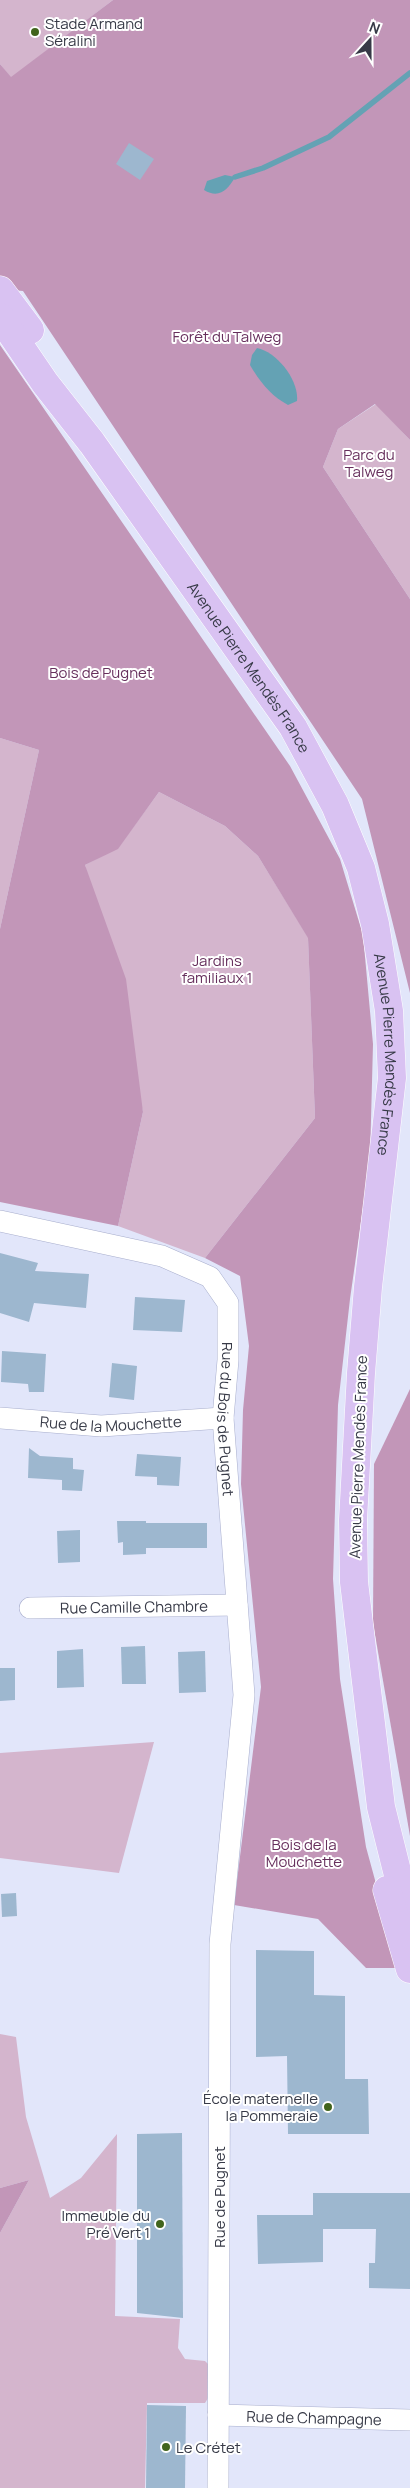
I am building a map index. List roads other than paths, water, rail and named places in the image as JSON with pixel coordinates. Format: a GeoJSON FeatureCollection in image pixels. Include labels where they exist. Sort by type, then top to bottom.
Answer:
{"type":"FeatureCollection","features":[{"type":"Feature","properties":{"kind":"main road","name":"Avenue Pierre Mendès France"},"geometry":{"type":"LineString","coordinates":[[0,290],[56,370],[92,443]]}},
{"type":"Feature","properties":{"kind":"main road","name":"Avenue Pierre Mendès France"},"geometry":{"type":"LineString","coordinates":[[0,318],[45,383],[92,443],[293,727],[335,805],[361,868],[375,924],[390,1011],[392,1078],[368,1287],[353,1520],[354,1582],[381,1807],[402,1891],[410,1913]]}},
{"type":"Feature","properties":{"kind":"main road","name":"Avenue Pierre Mendès France"},"geometry":{"type":"LineString","coordinates":[[373,1744],[394,1793],[410,1851]]}},
{"type":"Feature","properties":{"kind":"main road"},"geometry":{"type":"LineString","coordinates":[[373,1744],[366,1808],[398,1935],[410,1969]]}},
{"type":"Feature","properties":{"kind":"street","name":"Rue du Bois de Pugnet"},"geometry":{"type":"LineString","coordinates":[[0,1220],[162,1256],[210,1277],[228,1303],[228,1360],[222,1418],[244,1695],[237,1756]]}},
{"type":"Feature","properties":{"kind":"street","name":"Rue de la Mouchette"},"geometry":{"type":"LineString","coordinates":[[0,1418],[101,1426],[222,1418]]}},
{"type":"Feature","properties":{"kind":"street","name":"Rue Camille Chambre"},"geometry":{"type":"LineString","coordinates":[[30,1608],[237,1605]]}},
{"type":"Feature","properties":{"kind":"street","name":"Rue de Pugnet"},"geometry":{"type":"LineString","coordinates":[[218,2488],[220,1944],[237,1756]]}},
{"type":"Feature","properties":{"kind":"street","name":"Rue de Champagne"},"geometry":{"type":"LineString","coordinates":[[218,2415],[410,2420]]}},
{"type":"Feature","properties":{"kind":"water"},"geometry":{"type":"Polygon","coordinates":[[[225,175],[235,177],[222,192],[214,194],[204,190],[207,181],[225,175]]]}},
{"type":"Feature","properties":{"kind":"water"},"geometry":{"type":"Polygon","coordinates":[[[257,348],[272,355],[285,368],[294,384],[297,401],[288,405],[271,393],[262,383],[250,365],[252,355],[257,348]]]}},
{"type":"Feature","properties":{"kind":"waterway"},"geometry":{"type":"LineString","coordinates":[[235,177],[263,168],[329,137],[410,73]]}},
{"type":"Feature","properties":{"kind":"place","name":"Stade Armand Séralini"},"geometry":{"type":"Point","coordinates":[35,32]}},
{"type":"Feature","properties":{"kind":"place","name":"École maternelle la Pommeraie"},"geometry":{"type":"Point","coordinates":[328,2107]}},
{"type":"Feature","properties":{"kind":"place","name":"Immeuble du Pré Vert 1"},"geometry":{"type":"Point","coordinates":[160,2224]}},
{"type":"Feature","properties":{"kind":"place","name":"Le Crétet"},"geometry":{"type":"Point","coordinates":[166,2447]}},
{"type":"Feature","properties":{"kind":"park label","name":"Forêt du Talweg"},"geometry":{"type":"Point","coordinates":[227,336]}},
{"type":"Feature","properties":{"kind":"park label","name":"Parc du Talweg"},"geometry":{"type":"Point","coordinates":[369,462]}},
{"type":"Feature","properties":{"kind":"park label","name":"Bois de Pugnet"},"geometry":{"type":"Point","coordinates":[101,672]}},
{"type":"Feature","properties":{"kind":"park label","name":"Jardins familiaux 1"},"geometry":{"type":"Point","coordinates":[217,968]}},
{"type":"Feature","properties":{"kind":"park label","name":"Bois de la Mouchette"},"geometry":{"type":"Point","coordinates":[304,1852]}}]}
